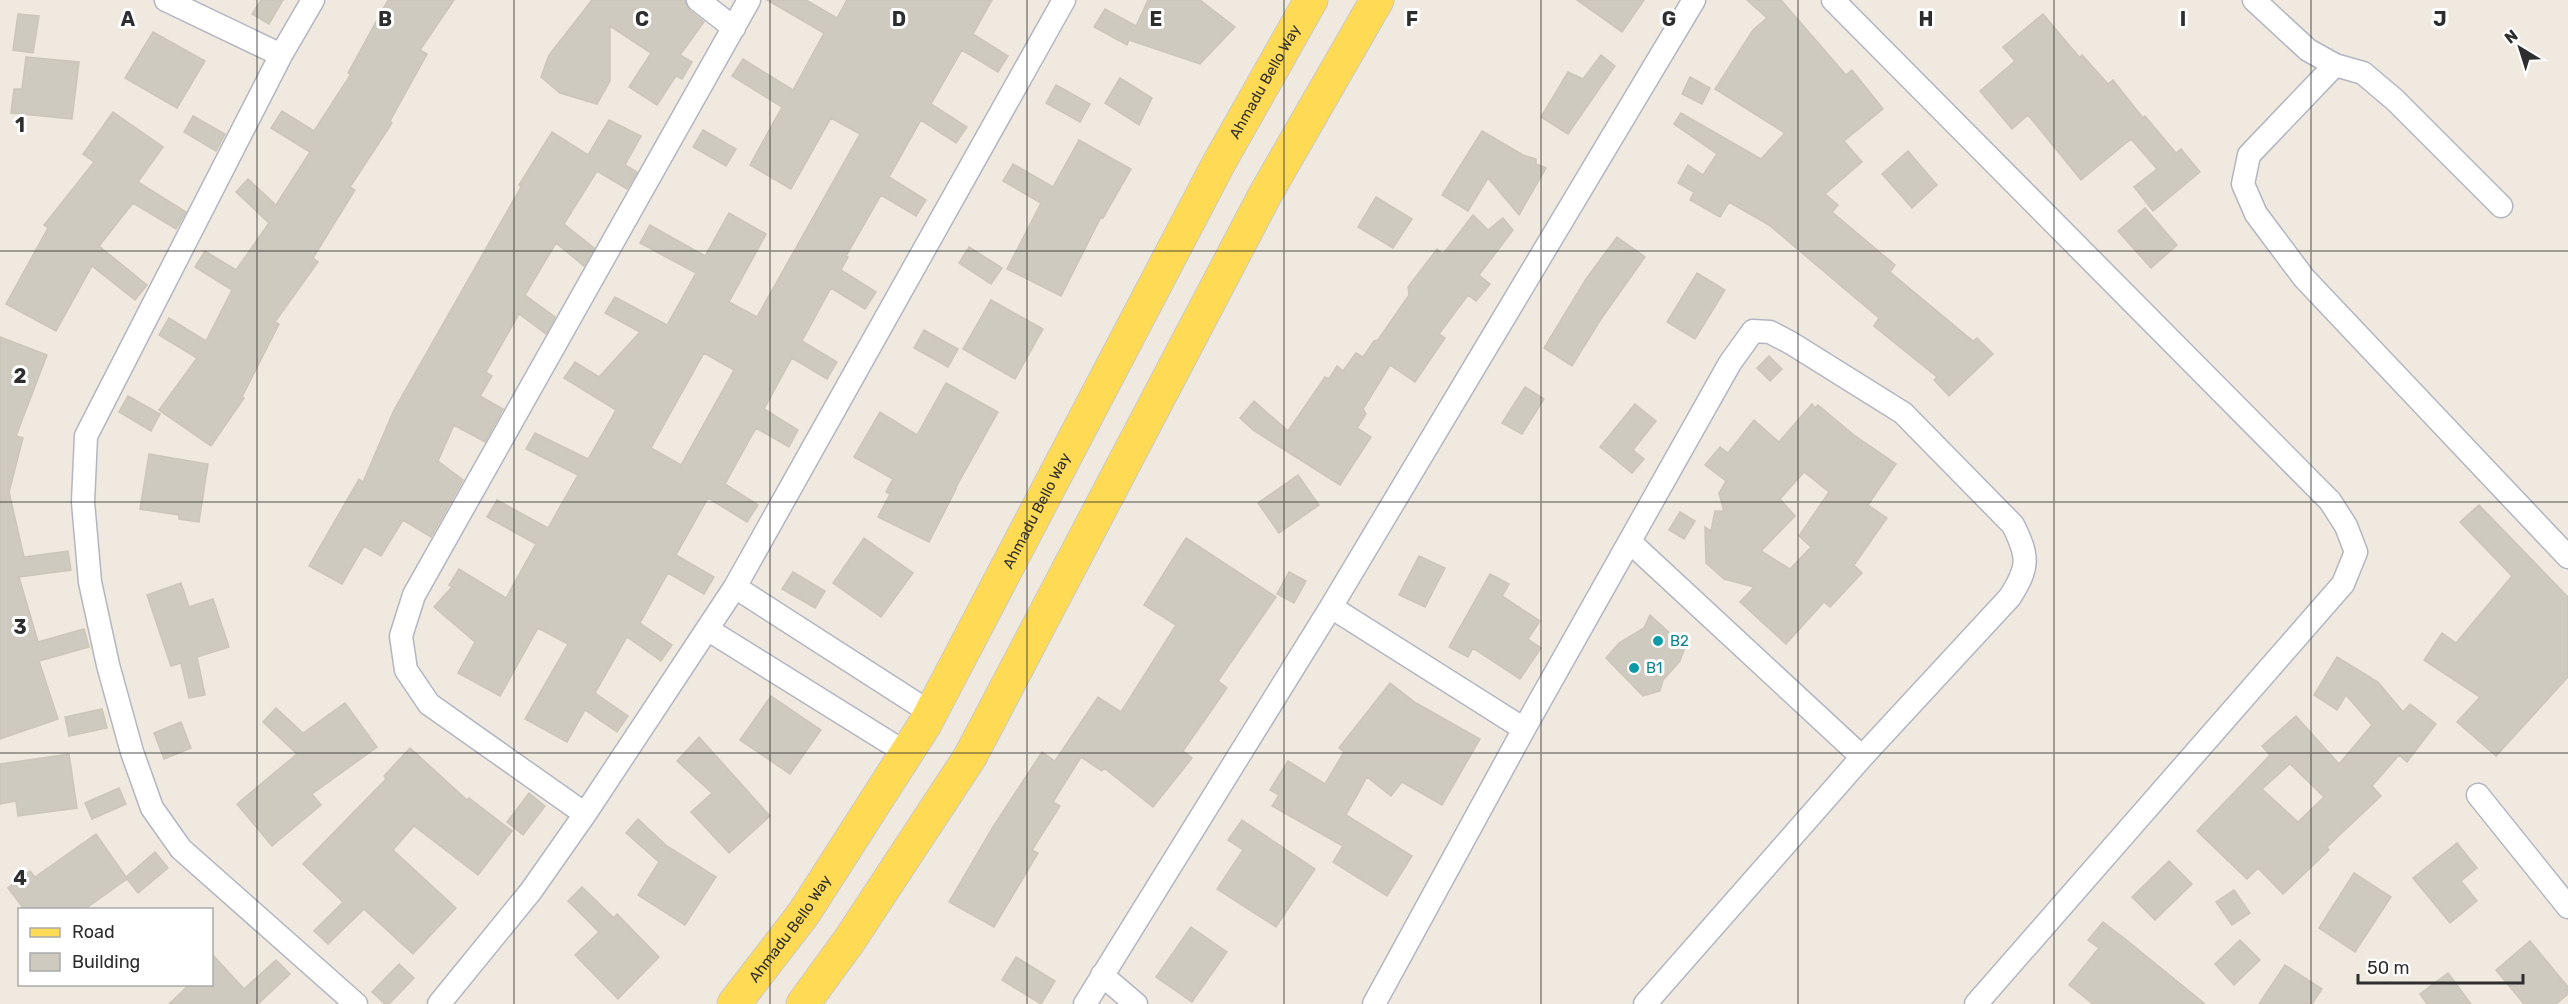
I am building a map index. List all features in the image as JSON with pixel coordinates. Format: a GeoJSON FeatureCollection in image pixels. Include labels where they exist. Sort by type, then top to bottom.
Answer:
{"type":"FeatureCollection","features":[{"type":"Feature","properties":{"kind":"main road","name":"Ahmadu Bello Way"},"geometry":{"type":"LineString","coordinates":[[734,1004],[804,913],[931,713],[1220,161],[1311,0]]}},
{"type":"Feature","properties":{"kind":"main road"},"geometry":{"type":"LineString","coordinates":[[803,1004],[849,941],[970,757],[1266,193],[1377,0]]}},
{"type":"Feature","properties":{"kind":"street"},"geometry":{"type":"LineString","coordinates":[[166,0],[281,55]]}},
{"type":"Feature","properties":{"kind":"street"},"geometry":{"type":"LineString","coordinates":[[313,0],[281,55],[86,436],[83,502],[90,582],[108,665],[132,752],[152,808],[181,849],[357,1004]]}},
{"type":"Feature","properties":{"kind":"street"},"geometry":{"type":"LineString","coordinates":[[698,0],[734,28]]}},
{"type":"Feature","properties":{"kind":"street"},"geometry":{"type":"LineString","coordinates":[[585,814],[429,704],[406,670],[401,636],[414,595],[749,0]]}},
{"type":"Feature","properties":{"kind":"street"},"geometry":{"type":"LineString","coordinates":[[439,1004],[531,891],[585,814],[735,587],[1064,0]]}},
{"type":"Feature","properties":{"kind":"street"},"geometry":{"type":"LineString","coordinates":[[1085,1004],[1330,607],[1694,0]]}},
{"type":"Feature","properties":{"kind":"street"},"geometry":{"type":"LineString","coordinates":[[1833,0],[2330,501],[2346,526],[2356,552],[2343,584],[1976,1004]]}},
{"type":"Feature","properties":{"kind":"street"},"geometry":{"type":"LineString","coordinates":[[2254,0],[2308,50],[2335,65],[2363,73],[2395,100],[2501,206]]}},
{"type":"Feature","properties":{"kind":"street"},"geometry":{"type":"LineString","coordinates":[[2335,65],[2249,155],[2243,184],[2256,214],[2304,278],[2568,557]]}},
{"type":"Feature","properties":{"kind":"street"},"geometry":{"type":"LineString","coordinates":[[1374,1004],[1524,729],[1730,363],[1753,332],[1770,332],[1903,413],[2013,525],[2024,547],[2024,575],[2010,597],[1862,757],[1645,1004]]}},
{"type":"Feature","properties":{"kind":"street"},"geometry":{"type":"LineString","coordinates":[[1630,542],[1862,757]]}},
{"type":"Feature","properties":{"kind":"street"},"geometry":{"type":"LineString","coordinates":[[735,587],[931,713]]}},
{"type":"Feature","properties":{"kind":"street"},"geometry":{"type":"LineString","coordinates":[[1330,607],[1524,729]]}},
{"type":"Feature","properties":{"kind":"street"},"geometry":{"type":"LineString","coordinates":[[707,629],[906,753]]}},
{"type":"Feature","properties":{"kind":"street"},"geometry":{"type":"LineString","coordinates":[[2478,795],[2568,907]]}},
{"type":"Feature","properties":{"kind":"street"},"geometry":{"type":"LineString","coordinates":[[1102,975],[1136,1004]]}},
{"type":"Feature","properties":{"kind":"building"},"geometry":{"type":"Polygon","coordinates":[[[261,0],[283,0],[269,24],[252,14],[261,0]]]}},
{"type":"Feature","properties":{"kind":"building"},"geometry":{"type":"Polygon","coordinates":[[[388,0],[454,0],[420,50],[427,54],[390,121],[392,123],[350,187],[355,190],[313,258],[318,262],[275,322],[279,324],[242,397],[244,398],[211,446],[159,410],[197,358],[159,335],[169,318],[206,341],[232,290],[195,267],[205,251],[236,270],[269,223],[236,192],[248,179],[276,205],[310,152],[271,128],[282,111],[314,131],[351,74],[348,73],[388,0]]]}},
{"type":"Feature","properties":{"kind":"building"},"geometry":{"type":"Polygon","coordinates":[[[592,0],[685,0],[689,10],[704,22],[680,55],[692,62],[682,79],[676,76],[657,105],[629,87],[651,53],[610,26],[610,81],[597,104],[560,93],[541,77],[549,55],[592,0]]]}},
{"type":"Feature","properties":{"kind":"building"},"geometry":{"type":"Polygon","coordinates":[[[767,0],[806,0],[837,18],[847,0],[992,0],[973,34],[1008,56],[998,72],[962,50],[931,104],[967,127],[956,143],[921,120],[889,177],[926,200],[916,216],[881,195],[846,256],[848,257],[841,270],[876,292],[865,309],[831,288],[802,341],[837,362],[827,379],[792,358],[764,409],[798,430],[789,447],[756,428],[725,484],[758,505],[747,522],[708,498],[676,555],[714,577],[704,594],[668,573],[640,623],[672,645],[661,661],[627,637],[595,693],[628,716],[617,732],[585,710],[567,742],[525,719],[568,644],[538,628],[500,696],[458,673],[475,642],[434,607],[452,587],[449,585],[459,569],[506,598],[536,544],[487,517],[497,500],[548,528],[578,475],[526,449],[535,433],[588,459],[616,410],[564,378],[575,362],[599,377],[640,332],[605,313],[615,297],[667,325],[696,273],[640,243],[650,225],[705,256],[729,213],[766,234],[729,302],[757,317],[860,134],[831,118],[791,189],[750,165],[782,107],[732,76],[743,59],[793,90],[824,33],[767,0]],[[704,353],[651,448],[681,465],[734,370],[704,353]]]}},
{"type":"Feature","properties":{"kind":"building"},"geometry":{"type":"Polygon","coordinates":[[[1148,0],[1200,0],[1235,27],[1200,64],[1129,40],[1127,45],[1094,27],[1105,9],[1136,26],[1148,0]]]}},
{"type":"Feature","properties":{"kind":"building"},"geometry":{"type":"Polygon","coordinates":[[[1577,0],[1644,0],[1622,32],[1577,0]]]}},
{"type":"Feature","properties":{"kind":"building"},"geometry":{"type":"Polygon","coordinates":[[[1747,0],[1781,0],[1846,75],[1852,70],[1883,109],[1844,141],[1862,162],[1825,194],[1838,205],[1832,212],[1895,265],[1890,272],[1973,341],[1977,338],[1993,354],[1949,396],[1934,380],[1937,377],[1874,326],[1879,318],[1769,225],[1729,202],[1720,217],[1690,200],[1694,192],[1678,183],[1688,165],[1703,175],[1717,154],[1674,124],[1681,113],[1761,159],[1785,133],[1715,89],[1753,30],[1767,18],[1747,0]]]}},
{"type":"Feature","properties":{"kind":"building"},"geometry":{"type":"Polygon","coordinates":[[[18,14],[39,16],[33,53],[13,50],[18,14]]]}},
{"type":"Feature","properties":{"kind":"building"},"geometry":{"type":"Polygon","coordinates":[[[2043,14],[2080,58],[2082,55],[2108,84],[2113,80],[2143,118],[2145,116],[2176,153],[2181,149],[2200,172],[2153,211],[2134,187],[2157,169],[2131,139],[2081,180],[2028,115],[2012,129],[1980,91],[2015,61],[2003,47],[2043,14]]]}},
{"type":"Feature","properties":{"kind":"building"},"geometry":{"type":"Polygon","coordinates":[[[153,32],[205,61],[177,108],[125,78],[153,32]]]}},
{"type":"Feature","properties":{"kind":"building"},"geometry":{"type":"Polygon","coordinates":[[[1601,55],[1615,66],[1568,134],[1541,117],[1568,72],[1583,79],[1601,55]]]}},
{"type":"Feature","properties":{"kind":"building"},"geometry":{"type":"Polygon","coordinates":[[[26,57],[79,62],[72,119],[11,113],[14,89],[22,89],[26,57]]]}},
{"type":"Feature","properties":{"kind":"building"},"geometry":{"type":"Polygon","coordinates":[[[1690,77],[1710,88],[1702,104],[1682,94],[1690,77]]]}},
{"type":"Feature","properties":{"kind":"building"},"geometry":{"type":"Polygon","coordinates":[[[1120,78],[1152,98],[1139,125],[1105,103],[1120,78]]]}},
{"type":"Feature","properties":{"kind":"building"},"geometry":{"type":"Polygon","coordinates":[[[1056,85],[1090,104],[1080,122],[1046,103],[1056,85]]]}},
{"type":"Feature","properties":{"kind":"building"},"geometry":{"type":"Polygon","coordinates":[[[113,112],[163,147],[138,182],[186,212],[176,229],[133,203],[99,246],[147,285],[135,300],[92,266],[56,331],[6,304],[48,228],[44,225],[94,162],[83,154],[113,112]]]}},
{"type":"Feature","properties":{"kind":"building"},"geometry":{"type":"Polygon","coordinates":[[[193,116],[225,134],[216,151],[184,132],[193,116]]]}},
{"type":"Feature","properties":{"kind":"building"},"geometry":{"type":"Polygon","coordinates":[[[609,120],[641,136],[625,165],[637,172],[627,189],[597,171],[564,224],[594,248],[584,266],[556,243],[525,295],[555,317],[546,334],[519,314],[486,372],[492,376],[480,396],[503,409],[485,442],[454,425],[438,461],[463,480],[431,537],[403,520],[381,556],[364,546],[342,584],[309,566],[359,479],[363,482],[394,410],[521,187],[519,185],[552,132],[588,155],[609,120]]]}},
{"type":"Feature","properties":{"kind":"building"},"geometry":{"type":"Polygon","coordinates":[[[703,130],[736,149],[726,166],[693,147],[703,130]]]}},
{"type":"Feature","properties":{"kind":"building"},"geometry":{"type":"Polygon","coordinates":[[[1482,131],[1523,155],[1536,159],[1536,164],[1546,168],[1519,215],[1488,178],[1468,211],[1442,195],[1482,131]]]}},
{"type":"Feature","properties":{"kind":"building"},"geometry":{"type":"Polygon","coordinates":[[[1079,140],[1131,169],[1103,218],[1101,217],[1061,296],[1007,269],[1041,203],[1003,181],[1013,164],[1053,187],[1079,140]]]}},
{"type":"Feature","properties":{"kind":"building"},"geometry":{"type":"Polygon","coordinates":[[[1908,151],[1937,185],[1912,208],[1882,174],[1908,151]]]}},
{"type":"Feature","properties":{"kind":"building"},"geometry":{"type":"Polygon","coordinates":[[[1376,197],[1412,219],[1393,248],[1358,227],[1376,197]]]}},
{"type":"Feature","properties":{"kind":"building"},"geometry":{"type":"Polygon","coordinates":[[[2145,208],[2177,245],[2151,268],[2118,231],[2145,208]]]}},
{"type":"Feature","properties":{"kind":"building"},"geometry":{"type":"Polygon","coordinates":[[[1473,215],[1488,230],[1503,218],[1513,230],[1479,275],[1490,284],[1476,301],[1468,295],[1439,334],[1445,338],[1415,382],[1390,365],[1363,409],[1366,414],[1357,428],[1371,437],[1340,485],[1253,430],[1240,418],[1254,401],[1288,431],[1325,377],[1329,379],[1337,366],[1343,371],[1356,353],[1363,357],[1374,341],[1378,340],[1409,295],[1408,287],[1437,249],[1443,254],[1473,215]]]}},
{"type":"Feature","properties":{"kind":"building"},"geometry":{"type":"Polygon","coordinates":[[[1617,237],[1645,257],[1601,319],[1572,366],[1544,348],[1586,279],[1617,237]]]}},
{"type":"Feature","properties":{"kind":"building"},"geometry":{"type":"Polygon","coordinates":[[[969,247],[1002,268],[991,284],[959,263],[969,247]]]}},
{"type":"Feature","properties":{"kind":"building"},"geometry":{"type":"Polygon","coordinates":[[[1697,273],[1725,290],[1695,339],[1667,322],[1697,273]]]}},
{"type":"Feature","properties":{"kind":"building"},"geometry":{"type":"Polygon","coordinates":[[[991,300],[1043,329],[1015,379],[963,349],[991,300]]]}},
{"type":"Feature","properties":{"kind":"building"},"geometry":{"type":"Polygon","coordinates":[[[924,330],[958,349],[948,367],[914,348],[924,330]]]}},
{"type":"Feature","properties":{"kind":"building"},"geometry":{"type":"Polygon","coordinates":[[[0,337],[47,355],[16,436],[23,438],[9,492],[24,557],[68,551],[71,570],[19,577],[38,642],[84,629],[89,647],[39,661],[58,719],[0,739],[0,337]]]}},
{"type":"Feature","properties":{"kind":"building"},"geometry":{"type":"Polygon","coordinates":[[[1769,356],[1782,369],[1770,381],[1757,368],[1769,356]]]}},
{"type":"Feature","properties":{"kind":"building"},"geometry":{"type":"Polygon","coordinates":[[[946,383],[998,412],[955,489],[929,542],[878,517],[890,494],[886,492],[893,479],[854,457],[880,412],[917,435],[946,383]]]}},
{"type":"Feature","properties":{"kind":"building"},"geometry":{"type":"Polygon","coordinates":[[[1525,387],[1544,399],[1522,434],[1502,423],[1525,387]]]}},
{"type":"Feature","properties":{"kind":"building"},"geometry":{"type":"Polygon","coordinates":[[[128,396],[160,414],[151,431],[119,412],[128,396]]]}},
{"type":"Feature","properties":{"kind":"building"},"geometry":{"type":"Polygon","coordinates":[[[1635,404],[1656,421],[1633,450],[1644,459],[1632,473],[1600,447],[1635,404]]]}},
{"type":"Feature","properties":{"kind":"building"},"geometry":{"type":"Polygon","coordinates":[[[1812,404],[1815,408],[1818,405],[1854,435],[1896,464],[1868,505],[1887,518],[1854,565],[1862,573],[1830,607],[1824,602],[1786,644],[1740,602],[1754,587],[1724,579],[1706,563],[1705,527],[1711,531],[1715,511],[1724,511],[1719,493],[1726,481],[1705,465],[1720,447],[1728,453],[1754,420],[1779,442],[1812,404]],[[1804,472],[1780,499],[1795,516],[1761,551],[1790,569],[1811,547],[1799,536],[1829,492],[1804,472]]]}},
{"type":"Feature","properties":{"kind":"building"},"geometry":{"type":"Polygon","coordinates":[[[149,454],[208,464],[199,522],[179,519],[179,515],[140,509],[149,454]]]}},
{"type":"Feature","properties":{"kind":"building"},"geometry":{"type":"Polygon","coordinates":[[[1298,475],[1319,505],[1279,533],[1258,503],[1298,475]]]}},
{"type":"Feature","properties":{"kind":"building"},"geometry":{"type":"Polygon","coordinates":[[[2479,505],[2568,597],[2568,677],[2496,756],[2457,722],[2480,697],[2424,660],[2442,633],[2456,643],[2512,576],[2460,522],[2479,505]]]}},
{"type":"Feature","properties":{"kind":"building"},"geometry":{"type":"Polygon","coordinates":[[[1680,512],[1695,521],[1684,539],[1669,530],[1680,512]]]}},
{"type":"Feature","properties":{"kind":"building"},"geometry":{"type":"Polygon","coordinates":[[[864,538],[913,573],[881,617],[833,583],[864,538]]]}},
{"type":"Feature","properties":{"kind":"building"},"geometry":{"type":"Polygon","coordinates":[[[1186,538],[1276,597],[1218,681],[1227,688],[1183,751],[1192,758],[1153,807],[1104,768],[1102,771],[1081,757],[1053,802],[1060,806],[1032,850],[1038,853],[994,927],[949,902],[993,827],[1042,752],[1055,761],[1098,697],[1121,712],[1176,625],[1144,605],[1186,538]]]}},
{"type":"Feature","properties":{"kind":"building"},"geometry":{"type":"Polygon","coordinates":[[[1419,556],[1445,568],[1425,607],[1399,595],[1419,556]]]}},
{"type":"Feature","properties":{"kind":"building"},"geometry":{"type":"Polygon","coordinates":[[[793,572],[825,591],[815,608],[782,589],[793,572]]]}},
{"type":"Feature","properties":{"kind":"building"},"geometry":{"type":"Polygon","coordinates":[[[1289,572],[1306,581],[1294,603],[1277,594],[1289,572]]]}},
{"type":"Feature","properties":{"kind":"building"},"geometry":{"type":"Polygon","coordinates":[[[1490,574],[1509,584],[1502,596],[1540,621],[1528,639],[1541,648],[1520,679],[1473,648],[1468,657],[1449,647],[1490,574]]]}},
{"type":"Feature","properties":{"kind":"building"},"geometry":{"type":"Polygon","coordinates":[[[181,583],[189,607],[213,599],[229,647],[197,657],[205,695],[189,698],[181,663],[171,666],[147,595],[181,583]]]}},
{"type":"Feature","properties":{"kind":"building"},"geometry":{"type":"Polygon","coordinates":[[[1650,615],[1685,647],[1680,661],[1663,680],[1660,691],[1643,696],[1606,658],[1619,643],[1644,628],[1650,615]]]}},
{"type":"Feature","properties":{"kind":"building"},"geometry":{"type":"Polygon","coordinates":[[[2337,657],[2378,682],[2403,712],[2410,704],[2436,724],[2407,762],[2399,755],[2372,786],[2381,796],[2327,847],[2329,850],[2283,894],[2258,868],[2247,879],[2197,831],[2270,755],[2262,746],[2296,716],[2339,764],[2372,725],[2346,695],[2337,710],[2314,695],[2337,657]],[[2290,764],[2262,789],[2298,822],[2324,797],[2290,764]]]}},
{"type":"Feature","properties":{"kind":"building"},"geometry":{"type":"Polygon","coordinates":[[[1390,683],[1416,703],[1480,739],[1442,805],[1402,782],[1391,796],[1367,777],[1346,815],[1412,856],[1387,896],[1333,862],[1343,846],[1272,806],[1279,795],[1270,790],[1288,761],[1325,784],[1344,752],[1339,748],[1390,683]]]}},
{"type":"Feature","properties":{"kind":"building"},"geometry":{"type":"Polygon","coordinates":[[[771,696],[821,730],[790,774],[740,740],[771,696]]]}},
{"type":"Feature","properties":{"kind":"building"},"geometry":{"type":"Polygon","coordinates":[[[345,703],[377,747],[312,794],[321,805],[272,846],[237,804],[297,754],[263,722],[276,708],[303,733],[345,703]]]}},
{"type":"Feature","properties":{"kind":"building"},"geometry":{"type":"Polygon","coordinates":[[[102,709],[107,728],[69,736],[65,717],[102,709]]]}},
{"type":"Feature","properties":{"kind":"building"},"geometry":{"type":"Polygon","coordinates":[[[181,722],[191,748],[164,759],[154,733],[181,722]]]}},
{"type":"Feature","properties":{"kind":"building"},"geometry":{"type":"Polygon","coordinates":[[[699,737],[770,816],[729,853],[691,812],[712,793],[677,761],[699,737]]]}},
{"type":"Feature","properties":{"kind":"building"},"geometry":{"type":"Polygon","coordinates":[[[410,748],[467,800],[469,798],[512,831],[478,875],[414,826],[393,850],[456,908],[413,954],[364,909],[328,944],[314,931],[343,902],[303,864],[386,779],[384,776],[410,748]]]}},
{"type":"Feature","properties":{"kind":"building"},"geometry":{"type":"Polygon","coordinates":[[[69,754],[77,808],[18,816],[16,801],[0,804],[0,764],[69,754]]]}},
{"type":"Feature","properties":{"kind":"building"},"geometry":{"type":"Polygon","coordinates":[[[119,788],[126,804],[92,819],[85,803],[119,788]]]}},
{"type":"Feature","properties":{"kind":"building"},"geometry":{"type":"Polygon","coordinates":[[[529,793],[545,806],[523,835],[507,822],[529,793]]]}},
{"type":"Feature","properties":{"kind":"building"},"geometry":{"type":"Polygon","coordinates":[[[638,819],[667,846],[716,877],[685,925],[638,895],[659,862],[626,833],[638,819]]]}},
{"type":"Feature","properties":{"kind":"building"},"geometry":{"type":"Polygon","coordinates":[[[1242,820],[1315,869],[1276,927],[1217,889],[1243,850],[1228,840],[1242,820]]]}},
{"type":"Feature","properties":{"kind":"building"},"geometry":{"type":"Polygon","coordinates":[[[96,834],[126,877],[155,852],[168,868],[138,893],[127,879],[86,908],[23,908],[8,888],[30,871],[35,877],[96,834]]]}},
{"type":"Feature","properties":{"kind":"building"},"geometry":{"type":"Polygon","coordinates":[[[2457,843],[2477,868],[2461,881],[2477,901],[2450,923],[2413,878],[2457,843]]]}},
{"type":"Feature","properties":{"kind":"building"},"geometry":{"type":"Polygon","coordinates":[[[2169,861],[2192,884],[2155,920],[2132,897],[2169,861]]]}},
{"type":"Feature","properties":{"kind":"building"},"geometry":{"type":"Polygon","coordinates":[[[2354,873],[2391,897],[2355,952],[2319,928],[2354,873]]]}},
{"type":"Feature","properties":{"kind":"building"},"geometry":{"type":"Polygon","coordinates":[[[582,887],[614,918],[617,914],[659,957],[618,999],[575,955],[599,932],[568,901],[582,887]]]}},
{"type":"Feature","properties":{"kind":"building"},"geometry":{"type":"Polygon","coordinates":[[[2234,890],[2250,913],[2232,925],[2216,902],[2234,890]]]}},
{"type":"Feature","properties":{"kind":"building"},"geometry":{"type":"Polygon","coordinates":[[[2103,922],[2205,1004],[2093,1004],[2069,985],[2099,948],[2088,940],[2103,922]]]}},
{"type":"Feature","properties":{"kind":"building"},"geometry":{"type":"Polygon","coordinates":[[[1191,927],[1227,952],[1192,1002],[1156,977],[1191,927]]]}},
{"type":"Feature","properties":{"kind":"building"},"geometry":{"type":"Polygon","coordinates":[[[2240,940],[2260,960],[2234,985],[2215,964],[2240,940]]]}},
{"type":"Feature","properties":{"kind":"building"},"geometry":{"type":"Polygon","coordinates":[[[2530,941],[2568,987],[2568,994],[2556,1004],[2524,1004],[2496,970],[2530,941]]]}},
{"type":"Feature","properties":{"kind":"building"},"geometry":{"type":"Polygon","coordinates":[[[213,955],[244,989],[276,960],[290,974],[258,1004],[169,1004],[188,986],[213,986],[213,955]]]}},
{"type":"Feature","properties":{"kind":"building"},"geometry":{"type":"Polygon","coordinates":[[[1016,957],[1055,981],[1041,1004],[1002,980],[1016,957]]]}},
{"type":"Feature","properties":{"kind":"building"},"geometry":{"type":"Polygon","coordinates":[[[399,964],[414,978],[389,1004],[385,1004],[372,992],[399,964]]]}},
{"type":"Feature","properties":{"kind":"building"},"geometry":{"type":"Polygon","coordinates":[[[2285,965],[2322,989],[2312,1004],[2259,1004],[2285,965]]]}},
{"type":"Feature","properties":{"kind":"building"},"geometry":{"type":"Polygon","coordinates":[[[2448,973],[2471,1004],[2427,1004],[2420,994],[2448,973]]]}},
{"type":"Feature","properties":{"kind":"place","name":"B2"},"geometry":{"type":"Point","coordinates":[1658,641]}},
{"type":"Feature","properties":{"kind":"place","name":"B1"},"geometry":{"type":"Point","coordinates":[1634,668]}}]}
